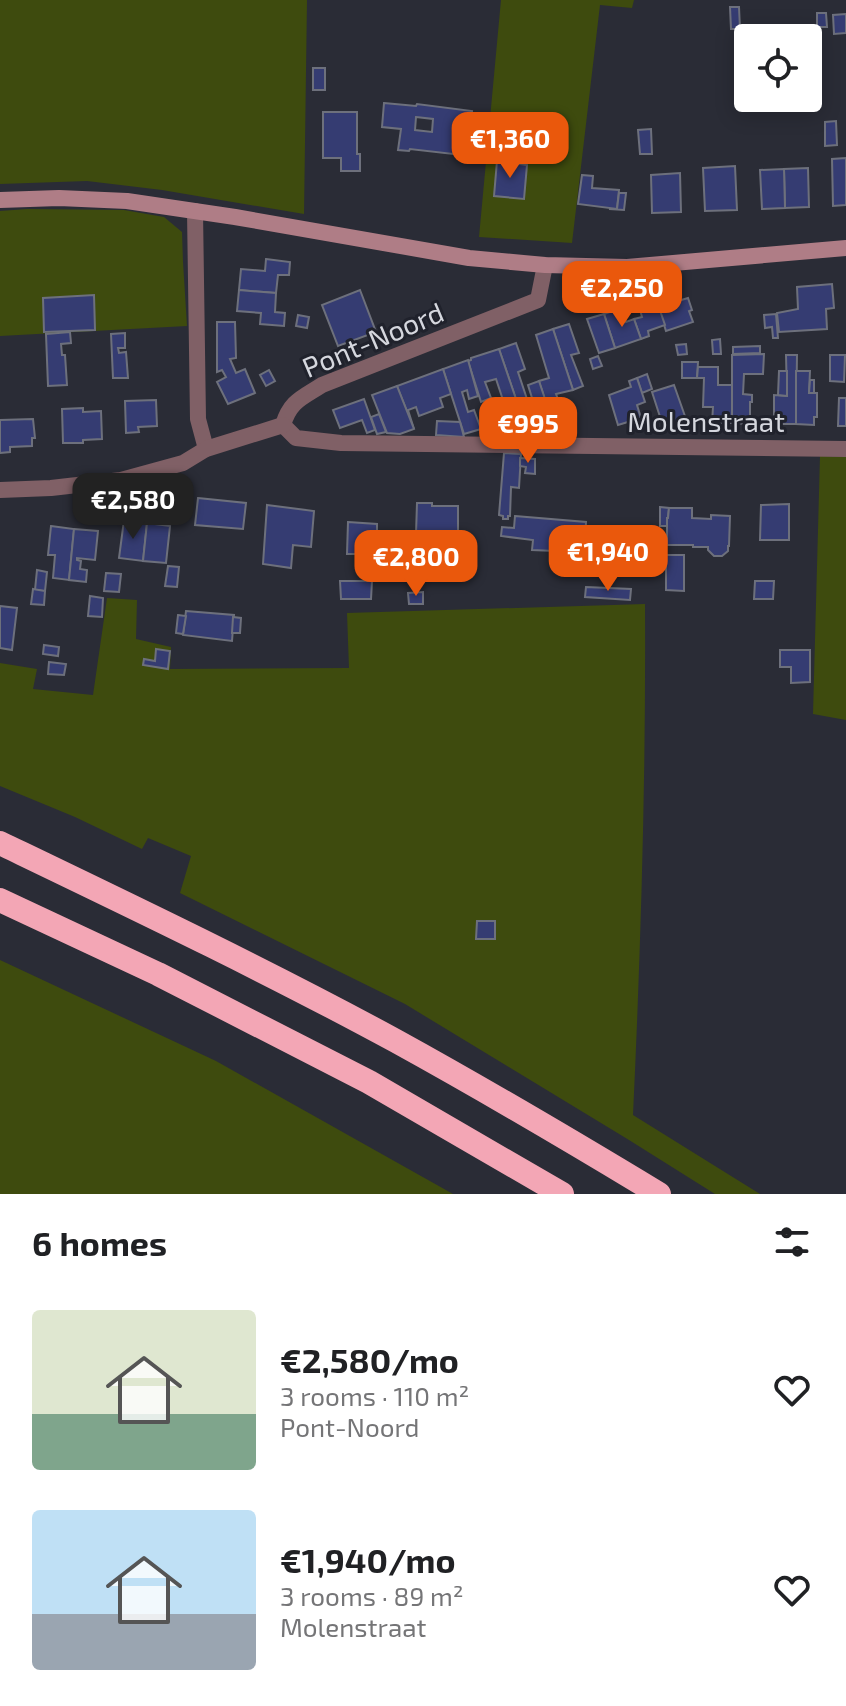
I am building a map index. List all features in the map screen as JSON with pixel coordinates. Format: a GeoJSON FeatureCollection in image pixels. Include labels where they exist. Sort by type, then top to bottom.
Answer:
{"type":"FeatureCollection","features":[{"type":"Feature","properties":{"kind":"highway"},"geometry":{"type":"LineString","coordinates":[[0,843],[212,945],[397,1042],[659,1194]]}},
{"type":"Feature","properties":{"kind":"highway"},"geometry":{"type":"LineString","coordinates":[[0,900],[158,974],[369,1082],[562,1194]]}},
{"type":"Feature","properties":{"kind":"street"},"geometry":{"type":"LineString","coordinates":[[0,200],[127,201],[469,258],[545,265],[627,267],[846,248]]}},
{"type":"Feature","properties":{"kind":"street"},"geometry":{"type":"LineString","coordinates":[[195,211],[198,419],[206,449]]}},
{"type":"Feature","properties":{"kind":"street","name":"Pont-Noord"},"geometry":{"type":"LineString","coordinates":[[283,425],[287,412],[296,402],[322,385],[538,300],[545,265]]}},
{"type":"Feature","properties":{"kind":"street"},"geometry":{"type":"LineString","coordinates":[[0,490],[121,480],[183,463],[206,449],[283,425]]}},
{"type":"Feature","properties":{"kind":"street","name":"Molenstraat"},"geometry":{"type":"LineString","coordinates":[[283,425],[296,438],[341,443],[846,449]]}},
{"type":"Feature","properties":{"kind":"green space"},"geometry":{"type":"Polygon","coordinates":[[[0,0],[307,0],[304,214],[87,181],[0,184],[0,0]]]}},
{"type":"Feature","properties":{"kind":"green space"},"geometry":{"type":"Polygon","coordinates":[[[501,0],[634,0],[632,8],[600,5],[572,243],[479,237],[501,0]]]}},
{"type":"Feature","properties":{"kind":"green space"},"geometry":{"type":"Polygon","coordinates":[[[124,210],[164,217],[182,232],[187,326],[0,336],[0,211],[124,210]]]}},
{"type":"Feature","properties":{"kind":"green space"},"geometry":{"type":"Polygon","coordinates":[[[820,456],[846,457],[846,720],[813,714],[820,456]]]}},
{"type":"Feature","properties":{"kind":"green space"},"geometry":{"type":"Polygon","coordinates":[[[107,598],[137,600],[136,639],[171,647],[170,669],[349,668],[347,613],[645,604],[642,860],[633,1115],[760,1194],[715,1194],[405,1004],[180,893],[191,856],[148,838],[142,849],[0,786],[0,663],[37,669],[33,689],[93,695],[107,598]]]}},
{"type":"Feature","properties":{"kind":"green space"},"geometry":{"type":"Polygon","coordinates":[[[0,960],[216,1061],[453,1194],[0,1194],[0,960]]]}},
{"type":"Feature","properties":{"kind":"building"},"geometry":{"type":"Polygon","coordinates":[[[730,7],[739,7],[740,24],[734,24],[734,29],[731,29],[730,7]]]}},
{"type":"Feature","properties":{"kind":"building"},"geometry":{"type":"Polygon","coordinates":[[[817,13],[826,13],[827,27],[817,24],[817,13]]]}},
{"type":"Feature","properties":{"kind":"building"},"geometry":{"type":"Polygon","coordinates":[[[846,14],[846,33],[834,34],[833,15],[846,14]]]}},
{"type":"Feature","properties":{"kind":"building"},"geometry":{"type":"Polygon","coordinates":[[[313,68],[325,68],[325,90],[313,90],[313,68]]]}},
{"type":"Feature","properties":{"kind":"building"},"geometry":{"type":"Polygon","coordinates":[[[384,103],[472,111],[468,143],[455,141],[453,154],[398,150],[401,129],[382,127],[384,103]],[[416,117],[415,130],[432,132],[433,119],[416,117]]]}},
{"type":"Feature","properties":{"kind":"building"},"geometry":{"type":"Polygon","coordinates":[[[323,112],[357,112],[360,171],[341,171],[341,158],[323,158],[323,112]]]}},
{"type":"Feature","properties":{"kind":"building"},"geometry":{"type":"Polygon","coordinates":[[[836,121],[837,145],[825,146],[825,122],[836,121]]]}},
{"type":"Feature","properties":{"kind":"building"},"geometry":{"type":"Polygon","coordinates":[[[651,129],[652,154],[640,154],[638,130],[651,129]]]}},
{"type":"Feature","properties":{"kind":"building"},"geometry":{"type":"Polygon","coordinates":[[[490,147],[499,148],[497,159],[489,158],[490,147]]]}},
{"type":"Feature","properties":{"kind":"building"},"geometry":{"type":"Polygon","coordinates":[[[846,158],[846,205],[833,206],[832,159],[846,158]]]}},
{"type":"Feature","properties":{"kind":"building"},"geometry":{"type":"Polygon","coordinates":[[[497,161],[527,165],[524,199],[494,196],[497,161]]]}},
{"type":"Feature","properties":{"kind":"building"},"geometry":{"type":"Polygon","coordinates":[[[735,166],[737,210],[705,211],[703,168],[735,166]]]}},
{"type":"Feature","properties":{"kind":"building"},"geometry":{"type":"Polygon","coordinates":[[[808,168],[809,207],[785,208],[784,169],[808,168]]]}},
{"type":"Feature","properties":{"kind":"building"},"geometry":{"type":"Polygon","coordinates":[[[784,169],[785,208],[762,209],[760,170],[784,169]]]}},
{"type":"Feature","properties":{"kind":"building"},"geometry":{"type":"Polygon","coordinates":[[[680,173],[681,212],[652,213],[651,175],[680,173]]]}},
{"type":"Feature","properties":{"kind":"building"},"geometry":{"type":"Polygon","coordinates":[[[582,175],[593,176],[592,188],[619,190],[617,209],[578,204],[582,175]]]}},
{"type":"Feature","properties":{"kind":"building"},"geometry":{"type":"Polygon","coordinates":[[[619,193],[626,193],[624,210],[609,209],[617,209],[619,193]]]}},
{"type":"Feature","properties":{"kind":"building"},"geometry":{"type":"Polygon","coordinates":[[[266,259],[290,262],[289,275],[278,275],[276,293],[239,290],[241,269],[265,271],[266,259]]]}},
{"type":"Feature","properties":{"kind":"building"},"geometry":{"type":"Polygon","coordinates":[[[832,284],[834,308],[826,309],[827,329],[779,332],[777,313],[798,309],[797,287],[832,284]]]}},
{"type":"Feature","properties":{"kind":"building"},"geometry":{"type":"Polygon","coordinates":[[[239,290],[276,293],[275,312],[285,313],[284,326],[260,324],[261,313],[237,311],[239,290]]]}},
{"type":"Feature","properties":{"kind":"building"},"geometry":{"type":"Polygon","coordinates":[[[360,290],[376,332],[338,346],[322,305],[360,290]]]}},
{"type":"Feature","properties":{"kind":"building"},"geometry":{"type":"Polygon","coordinates":[[[668,292],[671,303],[688,298],[693,322],[666,331],[655,296],[668,292]]]}},
{"type":"Feature","properties":{"kind":"building"},"geometry":{"type":"Polygon","coordinates":[[[94,295],[95,330],[44,332],[43,298],[94,295]]]}},
{"type":"Feature","properties":{"kind":"building"},"geometry":{"type":"Polygon","coordinates":[[[655,296],[665,325],[648,331],[649,336],[641,339],[634,319],[642,317],[638,302],[655,296]]]}},
{"type":"Feature","properties":{"kind":"building"},"geometry":{"type":"Polygon","coordinates":[[[621,308],[626,322],[634,319],[641,339],[615,348],[604,314],[621,308]]]}},
{"type":"Feature","properties":{"kind":"building"},"geometry":{"type":"Polygon","coordinates":[[[604,314],[615,348],[599,353],[587,319],[604,314]]]}},
{"type":"Feature","properties":{"kind":"building"},"geometry":{"type":"Polygon","coordinates":[[[776,314],[778,338],[773,338],[772,327],[765,328],[764,315],[776,314]]]}},
{"type":"Feature","properties":{"kind":"building"},"geometry":{"type":"Polygon","coordinates":[[[298,315],[309,317],[307,328],[296,326],[298,315]]]}},
{"type":"Feature","properties":{"kind":"building"},"geometry":{"type":"Polygon","coordinates":[[[217,322],[235,322],[236,358],[230,359],[236,373],[245,369],[255,393],[228,404],[217,382],[226,377],[222,370],[217,372],[217,322]]]}},
{"type":"Feature","properties":{"kind":"building"},"geometry":{"type":"Polygon","coordinates":[[[569,324],[579,353],[571,355],[583,386],[573,390],[553,329],[569,324]]]}},
{"type":"Feature","properties":{"kind":"building"},"geometry":{"type":"Polygon","coordinates":[[[553,329],[573,390],[556,394],[559,402],[547,406],[539,381],[549,378],[536,335],[553,329]]]}},
{"type":"Feature","properties":{"kind":"building"},"geometry":{"type":"Polygon","coordinates":[[[70,332],[71,343],[61,344],[67,385],[48,386],[46,334],[70,332]]]}},
{"type":"Feature","properties":{"kind":"building"},"geometry":{"type":"Polygon","coordinates":[[[125,333],[125,348],[118,348],[119,353],[126,352],[128,378],[113,378],[111,334],[125,333]]]}},
{"type":"Feature","properties":{"kind":"building"},"geometry":{"type":"Polygon","coordinates":[[[720,339],[721,354],[713,354],[712,340],[720,339]]]}},
{"type":"Feature","properties":{"kind":"building"},"geometry":{"type":"Polygon","coordinates":[[[516,343],[525,369],[518,372],[527,399],[517,402],[499,349],[516,343]]]}},
{"type":"Feature","properties":{"kind":"building"},"geometry":{"type":"Polygon","coordinates":[[[686,344],[687,354],[678,355],[676,345],[686,344]]]}},
{"type":"Feature","properties":{"kind":"building"},"geometry":{"type":"Polygon","coordinates":[[[760,346],[760,353],[733,354],[733,347],[760,346]]]}},
{"type":"Feature","properties":{"kind":"building"},"geometry":{"type":"Polygon","coordinates":[[[499,349],[517,402],[505,406],[496,379],[485,382],[491,398],[481,402],[468,361],[499,349]]]}},
{"type":"Feature","properties":{"kind":"building"},"geometry":{"type":"Polygon","coordinates":[[[764,354],[763,374],[744,374],[743,394],[752,395],[750,424],[732,423],[732,355],[764,354]]]}},
{"type":"Feature","properties":{"kind":"building"},"geometry":{"type":"Polygon","coordinates":[[[786,355],[797,355],[796,424],[774,424],[774,395],[787,396],[786,355]]]}},
{"type":"Feature","properties":{"kind":"building"},"geometry":{"type":"Polygon","coordinates":[[[830,355],[845,355],[844,382],[830,381],[830,355]]]}},
{"type":"Feature","properties":{"kind":"building"},"geometry":{"type":"Polygon","coordinates":[[[598,356],[602,366],[593,369],[590,359],[598,356]]]}},
{"type":"Feature","properties":{"kind":"building"},"geometry":{"type":"Polygon","coordinates":[[[468,360],[478,396],[469,399],[467,390],[462,392],[468,412],[474,410],[481,429],[464,434],[443,369],[468,360]]]}},
{"type":"Feature","properties":{"kind":"building"},"geometry":{"type":"Polygon","coordinates":[[[682,362],[698,362],[697,378],[682,378],[682,362]]]}},
{"type":"Feature","properties":{"kind":"building"},"geometry":{"type":"Polygon","coordinates":[[[698,367],[718,367],[718,385],[732,385],[732,423],[712,423],[713,407],[703,407],[704,378],[697,378],[698,367]]]}},
{"type":"Feature","properties":{"kind":"building"},"geometry":{"type":"Polygon","coordinates":[[[443,369],[451,394],[440,398],[443,407],[419,416],[416,407],[408,410],[414,429],[397,386],[443,369]]]}},
{"type":"Feature","properties":{"kind":"building"},"geometry":{"type":"Polygon","coordinates":[[[269,370],[275,381],[266,386],[260,375],[269,370]]]}},
{"type":"Feature","properties":{"kind":"building"},"geometry":{"type":"Polygon","coordinates":[[[779,371],[787,371],[787,396],[778,395],[779,371]]]}},
{"type":"Feature","properties":{"kind":"building"},"geometry":{"type":"Polygon","coordinates":[[[796,371],[810,371],[809,393],[817,393],[814,425],[796,424],[796,371]]]}},
{"type":"Feature","properties":{"kind":"building"},"geometry":{"type":"Polygon","coordinates":[[[647,374],[652,389],[642,393],[637,378],[647,374]]]}},
{"type":"Feature","properties":{"kind":"building"},"geometry":{"type":"Polygon","coordinates":[[[637,378],[645,402],[637,405],[641,418],[618,425],[609,395],[631,387],[629,381],[637,378]]]}},
{"type":"Feature","properties":{"kind":"building"},"geometry":{"type":"Polygon","coordinates":[[[810,380],[814,380],[814,393],[809,393],[810,380]]]}},
{"type":"Feature","properties":{"kind":"building"},"geometry":{"type":"Polygon","coordinates":[[[539,381],[546,402],[536,405],[528,385],[539,381]]]}},
{"type":"Feature","properties":{"kind":"building"},"geometry":{"type":"Polygon","coordinates":[[[674,385],[686,419],[663,426],[652,392],[674,385]]]}},
{"type":"Feature","properties":{"kind":"building"},"geometry":{"type":"Polygon","coordinates":[[[397,386],[414,429],[400,434],[387,433],[372,395],[397,386]]]}},
{"type":"Feature","properties":{"kind":"building"},"geometry":{"type":"Polygon","coordinates":[[[839,398],[846,398],[846,426],[838,426],[839,398]]]}},
{"type":"Feature","properties":{"kind":"building"},"geometry":{"type":"Polygon","coordinates":[[[364,399],[375,430],[367,433],[362,420],[340,428],[333,410],[364,399]]]}},
{"type":"Feature","properties":{"kind":"building"},"geometry":{"type":"Polygon","coordinates":[[[156,400],[157,426],[138,427],[139,432],[126,433],[125,401],[156,400]]]}},
{"type":"Feature","properties":{"kind":"building"},"geometry":{"type":"Polygon","coordinates":[[[83,408],[83,412],[101,411],[102,439],[63,443],[62,409],[83,408]]]}},
{"type":"Feature","properties":{"kind":"building"},"geometry":{"type":"Polygon","coordinates":[[[379,414],[386,432],[377,434],[371,417],[379,414]]]}},
{"type":"Feature","properties":{"kind":"building"},"geometry":{"type":"Polygon","coordinates":[[[33,419],[35,438],[32,438],[32,446],[10,447],[10,452],[0,453],[0,420],[33,419]]]}},
{"type":"Feature","properties":{"kind":"building"},"geometry":{"type":"Polygon","coordinates":[[[437,421],[460,422],[464,437],[436,435],[437,421]]]}},
{"type":"Feature","properties":{"kind":"building"},"geometry":{"type":"Polygon","coordinates":[[[504,453],[521,454],[519,488],[511,487],[508,519],[499,515],[504,453]]]}},
{"type":"Feature","properties":{"kind":"building"},"geometry":{"type":"Polygon","coordinates":[[[520,458],[535,459],[535,474],[525,473],[526,467],[520,466],[520,458]]]}},
{"type":"Feature","properties":{"kind":"building"},"geometry":{"type":"Polygon","coordinates":[[[198,498],[246,503],[243,529],[195,525],[198,498]]]}},
{"type":"Feature","properties":{"kind":"building"},"geometry":{"type":"Polygon","coordinates":[[[417,503],[458,506],[458,534],[416,534],[417,503]]]}},
{"type":"Feature","properties":{"kind":"building"},"geometry":{"type":"Polygon","coordinates":[[[789,504],[789,540],[760,540],[761,505],[789,504]]]}},
{"type":"Feature","properties":{"kind":"building"},"geometry":{"type":"Polygon","coordinates":[[[267,505],[314,511],[311,547],[293,545],[291,568],[263,564],[267,505]]]}},
{"type":"Feature","properties":{"kind":"building"},"geometry":{"type":"Polygon","coordinates":[[[660,507],[669,508],[667,526],[660,526],[660,507]]]}},
{"type":"Feature","properties":{"kind":"building"},"geometry":{"type":"Polygon","coordinates":[[[669,508],[692,508],[692,518],[730,516],[728,551],[722,556],[714,556],[708,547],[667,545],[669,508]]]}},
{"type":"Feature","properties":{"kind":"building"},"geometry":{"type":"Polygon","coordinates":[[[515,516],[586,522],[585,544],[556,541],[555,551],[532,550],[533,540],[501,536],[502,527],[514,528],[515,516]]]}},
{"type":"Feature","properties":{"kind":"building"},"geometry":{"type":"Polygon","coordinates":[[[124,520],[147,523],[143,561],[119,558],[124,520]]]}},
{"type":"Feature","properties":{"kind":"building"},"geometry":{"type":"Polygon","coordinates":[[[348,522],[377,524],[381,556],[347,554],[348,522]]]}},
{"type":"Feature","properties":{"kind":"building"},"geometry":{"type":"Polygon","coordinates":[[[147,523],[170,526],[166,563],[143,561],[147,523]]]}},
{"type":"Feature","properties":{"kind":"building"},"geometry":{"type":"Polygon","coordinates":[[[51,526],[74,529],[69,580],[53,578],[55,555],[48,555],[51,526]]]}},
{"type":"Feature","properties":{"kind":"building"},"geometry":{"type":"Polygon","coordinates":[[[74,529],[98,531],[95,560],[77,558],[81,561],[80,569],[87,570],[86,582],[69,580],[74,529]]]}},
{"type":"Feature","properties":{"kind":"building"},"geometry":{"type":"Polygon","coordinates":[[[666,555],[684,555],[684,591],[666,590],[666,555]]]}},
{"type":"Feature","properties":{"kind":"building"},"geometry":{"type":"Polygon","coordinates":[[[168,566],[179,567],[177,587],[165,586],[168,566]]]}},
{"type":"Feature","properties":{"kind":"building"},"geometry":{"type":"Polygon","coordinates":[[[37,570],[47,572],[45,591],[35,590],[37,570]]]}},
{"type":"Feature","properties":{"kind":"building"},"geometry":{"type":"Polygon","coordinates":[[[106,573],[121,574],[119,592],[104,591],[106,573]]]}},
{"type":"Feature","properties":{"kind":"building"},"geometry":{"type":"Polygon","coordinates":[[[340,581],[372,581],[371,599],[341,599],[340,581]]]}},
{"type":"Feature","properties":{"kind":"building"},"geometry":{"type":"Polygon","coordinates":[[[755,581],[774,581],[773,599],[754,599],[755,581]]]}},
{"type":"Feature","properties":{"kind":"building"},"geometry":{"type":"Polygon","coordinates":[[[586,587],[631,589],[630,600],[585,597],[586,587]]]}},
{"type":"Feature","properties":{"kind":"building"},"geometry":{"type":"Polygon","coordinates":[[[33,589],[45,591],[44,605],[31,604],[33,589]]]}},
{"type":"Feature","properties":{"kind":"building"},"geometry":{"type":"Polygon","coordinates":[[[423,592],[423,604],[409,604],[408,593],[423,592]]]}},
{"type":"Feature","properties":{"kind":"building"},"geometry":{"type":"Polygon","coordinates":[[[90,596],[103,598],[102,617],[88,616],[90,596]]]}},
{"type":"Feature","properties":{"kind":"building"},"geometry":{"type":"Polygon","coordinates":[[[0,606],[17,608],[12,650],[0,648],[0,606]]]}},
{"type":"Feature","properties":{"kind":"building"},"geometry":{"type":"Polygon","coordinates":[[[186,611],[234,615],[232,641],[183,635],[186,611]]]}},
{"type":"Feature","properties":{"kind":"building"},"geometry":{"type":"Polygon","coordinates":[[[178,615],[186,616],[183,634],[176,633],[178,615]]]}},
{"type":"Feature","properties":{"kind":"building"},"geometry":{"type":"Polygon","coordinates":[[[233,617],[241,618],[240,633],[232,633],[233,617]]]}},
{"type":"Feature","properties":{"kind":"building"},"geometry":{"type":"Polygon","coordinates":[[[44,645],[59,647],[58,656],[43,654],[44,645]]]}},
{"type":"Feature","properties":{"kind":"building"},"geometry":{"type":"Polygon","coordinates":[[[156,649],[170,651],[168,669],[143,665],[144,659],[155,661],[156,649]]]}},
{"type":"Feature","properties":{"kind":"building"},"geometry":{"type":"Polygon","coordinates":[[[780,650],[810,650],[810,682],[791,683],[791,667],[780,667],[780,650]]]}},
{"type":"Feature","properties":{"kind":"building"},"geometry":{"type":"Polygon","coordinates":[[[49,662],[66,664],[64,675],[48,674],[49,662]]]}},
{"type":"Feature","properties":{"kind":"building"},"geometry":{"type":"Polygon","coordinates":[[[477,921],[495,921],[495,939],[476,939],[477,921]]]}}]}
